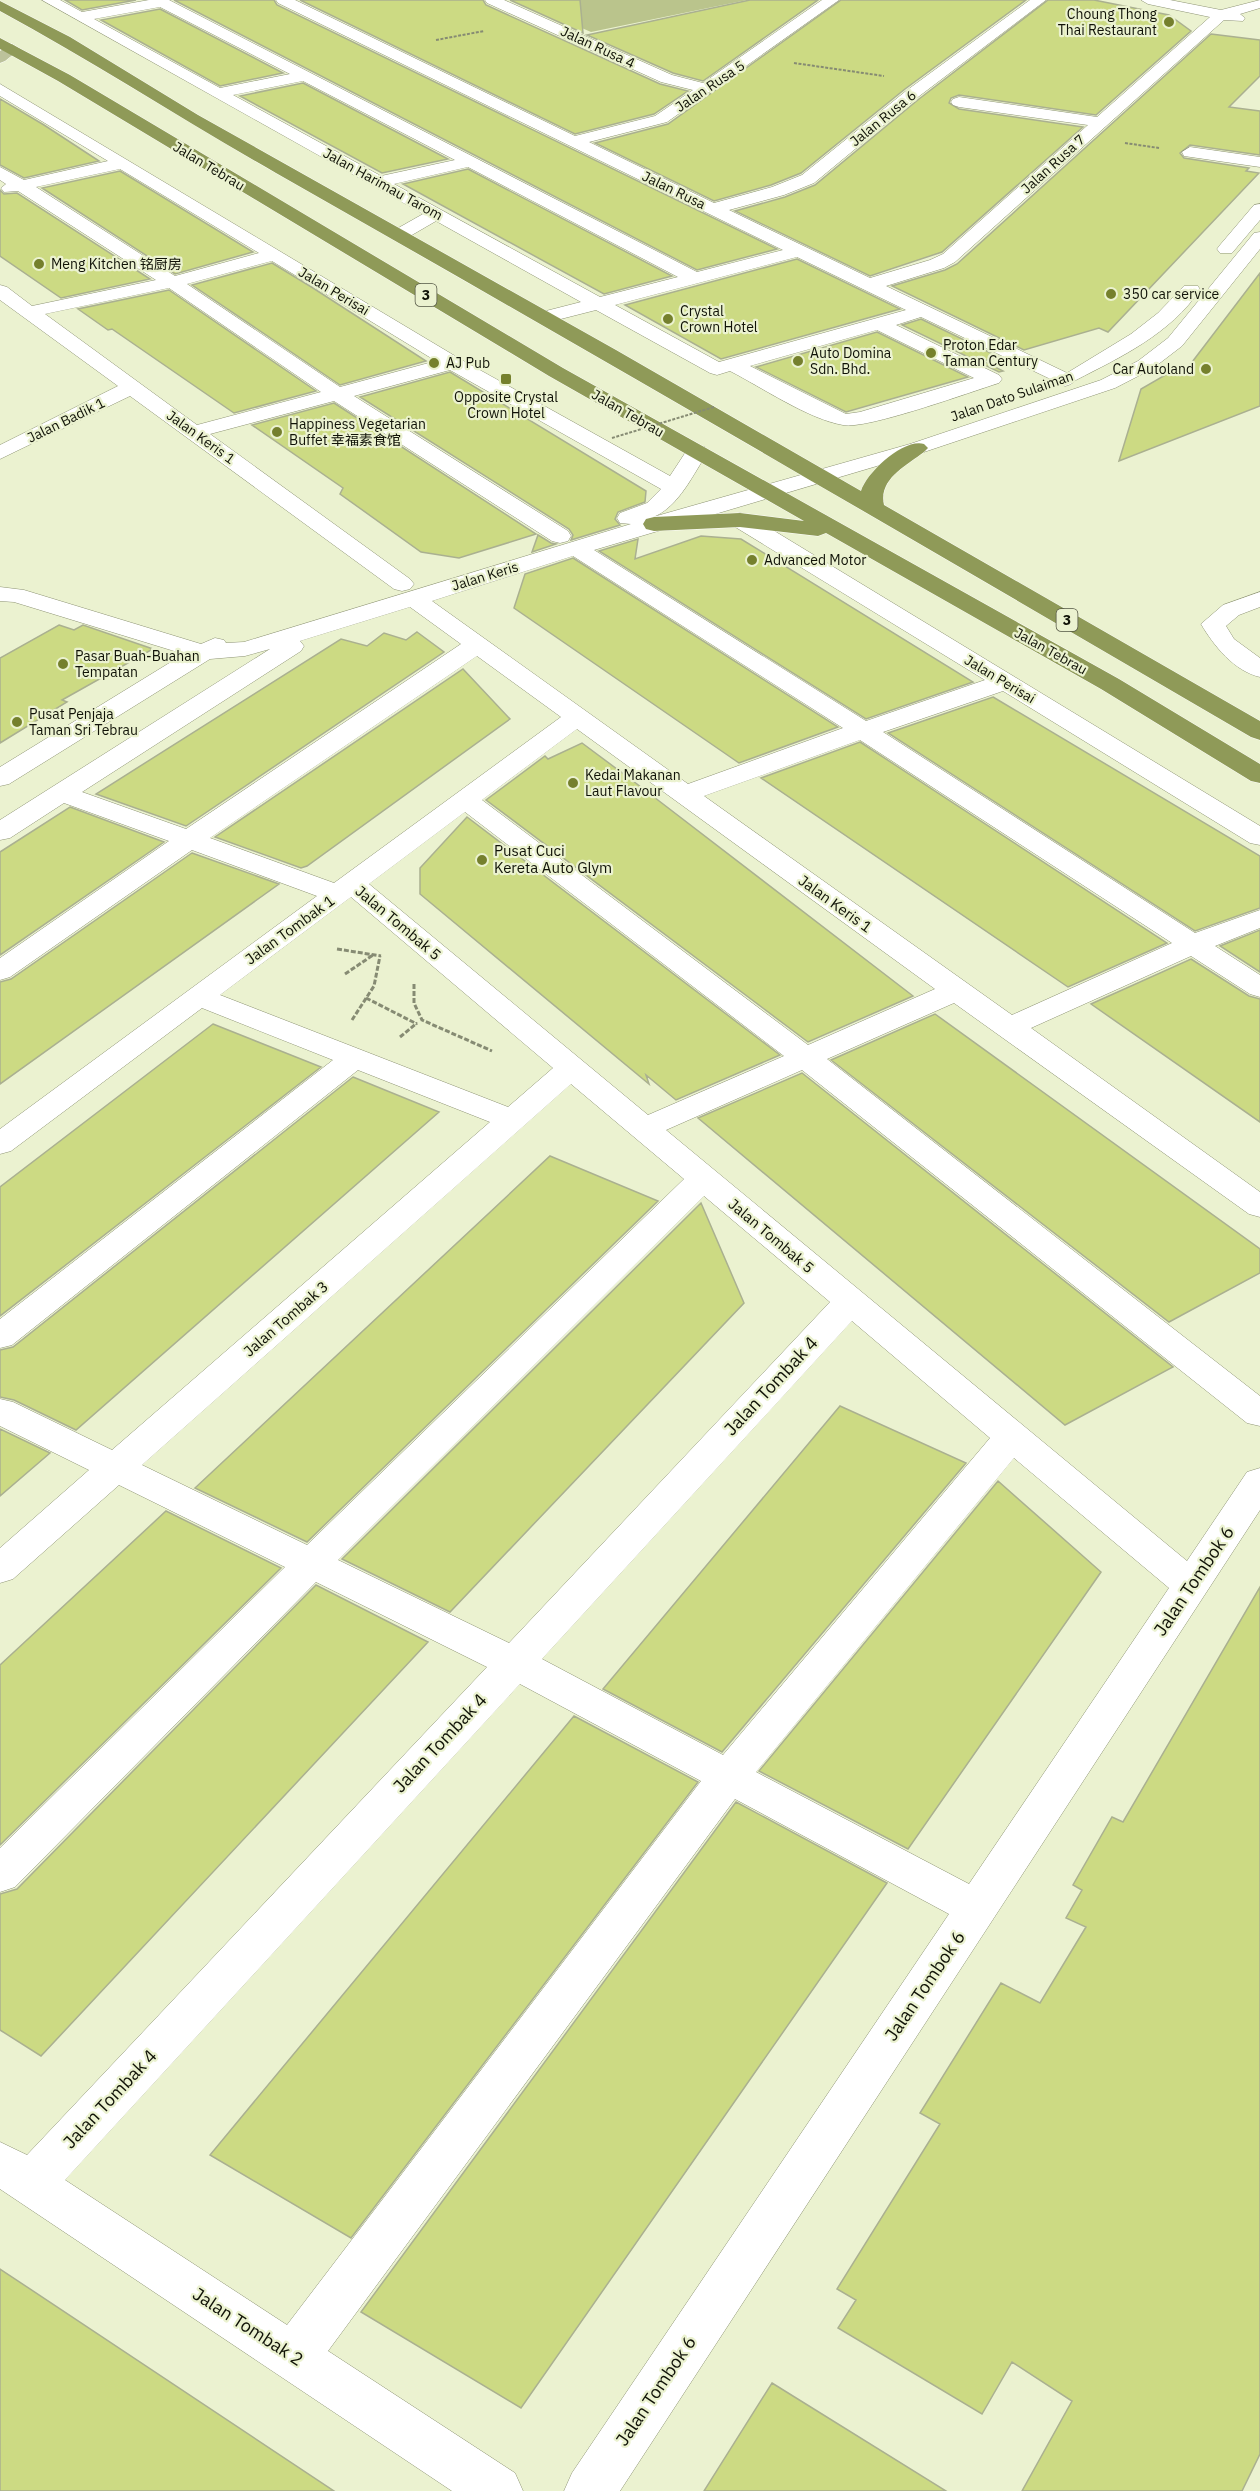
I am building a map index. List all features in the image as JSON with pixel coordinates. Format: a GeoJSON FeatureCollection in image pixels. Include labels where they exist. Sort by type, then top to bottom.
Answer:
{"type":"FeatureCollection","features":[{"type":"Feature","properties":{"kind":"highway","name":"3"},"geometry":{"type":"LineString","coordinates":[[0,6],[65,40],[192,117],[399,235],[811,465],[874,508],[1260,732]]}},
{"type":"Feature","properties":{"kind":"highway","name":"Jalan Tebrau"},"geometry":{"type":"LineString","coordinates":[[0,18],[6,56],[64,78],[546,366],[1110,684],[1260,775]]}},
{"type":"Feature","properties":{"kind":"highway"},"geometry":{"type":"LineString","coordinates":[[6,56],[54,53],[80,63],[192,117]]}},
{"type":"Feature","properties":{"kind":"highway"},"geometry":{"type":"LineString","coordinates":[[23,73],[64,78]]}},
{"type":"Feature","properties":{"kind":"highway"},"geometry":{"type":"LineString","coordinates":[[874,508],[871,493],[877,481],[917,448]]}},
{"type":"Feature","properties":{"kind":"highway"},"geometry":{"type":"LineString","coordinates":[[654,524],[740,520],[771,522],[841,533]]}},
{"type":"Feature","properties":{"kind":"street","name":"Jalan Harimau Tarom"},"geometry":{"type":"LineString","coordinates":[[49,0],[600,303],[725,367],[831,416],[846,420],[862,418],[992,379],[880,324]]}},
{"type":"Feature","properties":{"kind":"street","name":"Jalan Rusa"},"geometry":{"type":"LineString","coordinates":[[283,0],[1065,380]]}},
{"type":"Feature","properties":{"kind":"street","name":"Jalan Rusa 4"},"geometry":{"type":"LineString","coordinates":[[492,0],[667,79],[706,88]]}},
{"type":"Feature","properties":{"kind":"street","name":"Jalan Rusa 6"},"geometry":{"type":"LineString","coordinates":[[712,209],[778,191],[808,178],[928,82],[1039,0]]}},
{"type":"Feature","properties":{"kind":"street"},"geometry":{"type":"LineString","coordinates":[[1148,0],[1250,20]]}},
{"type":"Feature","properties":{"kind":"street"},"geometry":{"type":"LineString","coordinates":[[80,17],[160,1],[695,278]]}},
{"type":"Feature","properties":{"kind":"street","name":"Jalan Rusa 5"},"geometry":{"type":"LineString","coordinates":[[573,141],[661,119],[751,57],[824,1]]}},
{"type":"Feature","properties":{"kind":"street"},"geometry":{"type":"LineString","coordinates":[[1221,15],[1260,3]]}},
{"type":"Feature","properties":{"kind":"street","name":"Jalan Rusa 7"},"geometry":{"type":"LineString","coordinates":[[868,285],[937,264],[949,258],[1221,15]]}},
{"type":"Feature","properties":{"kind":"street","name":"Jalan Perisai"},"geometry":{"type":"LineString","coordinates":[[6,56],[123,164],[453,363],[671,486]]}},
{"type":"Feature","properties":{"kind":"street"},"geometry":{"type":"LineString","coordinates":[[218,93],[305,76]]}},
{"type":"Feature","properties":{"kind":"street"},"geometry":{"type":"LineString","coordinates":[[959,102],[1100,122]]}},
{"type":"Feature","properties":{"kind":"street"},"geometry":{"type":"LineString","coordinates":[[1190,152],[1260,162]]}},
{"type":"Feature","properties":{"kind":"street"},"geometry":{"type":"LineString","coordinates":[[379,182],[470,162]]}},
{"type":"Feature","properties":{"kind":"street"},"geometry":{"type":"LineString","coordinates":[[0,190],[123,164]]}},
{"type":"Feature","properties":{"kind":"street"},"geometry":{"type":"LineString","coordinates":[[0,172],[172,282],[339,395],[1260,988]]}},
{"type":"Feature","properties":{"kind":"street"},"geometry":{"type":"LineString","coordinates":[[1214,262],[1260,209]]}},
{"type":"Feature","properties":{"kind":"street"},"geometry":{"type":"LineString","coordinates":[[399,235],[435,214]]}},
{"type":"Feature","properties":{"kind":"street","name":"Jalan Dato Sulaiman"},"geometry":{"type":"LineString","coordinates":[[742,477],[917,448],[1108,384],[1145,365],[1175,342],[1260,237]]}},
{"type":"Feature","properties":{"kind":"street"},"geometry":{"type":"LineString","coordinates":[[545,317],[799,251]]}},
{"type":"Feature","properties":{"kind":"street"},"geometry":{"type":"LineString","coordinates":[[29,312],[172,282],[274,255]]}},
{"type":"Feature","properties":{"kind":"street","name":"Jalan Dato Sulaiman"},"geometry":{"type":"LineString","coordinates":[[923,426],[1065,380],[1138,341],[1168,316],[1199,280]]}},
{"type":"Feature","properties":{"kind":"street","name":"Jalan Keris 1"},"geometry":{"type":"LineString","coordinates":[[0,291],[683,795],[1260,1206]]}},
{"type":"Feature","properties":{"kind":"street"},"geometry":{"type":"LineString","coordinates":[[725,367],[923,311]]}},
{"type":"Feature","properties":{"kind":"street"},"geometry":{"type":"LineString","coordinates":[[193,432],[453,363]]}},
{"type":"Feature","properties":{"kind":"street","name":"Jalan Badik 1"},"geometry":{"type":"LineString","coordinates":[[0,453],[132,387]]}},
{"type":"Feature","properties":{"kind":"street","name":"Jalan Keris"},"geometry":{"type":"LineString","coordinates":[[0,778],[229,637],[408,591],[568,542],[642,514],[664,500],[671,486],[698,452]]}},
{"type":"Feature","properties":{"kind":"street","name":"Jalan Dato Sulaiman"},"geometry":{"type":"LineString","coordinates":[[766,491],[811,465]]}},
{"type":"Feature","properties":{"kind":"street","name":"Jalan Keris"},"geometry":{"type":"LineString","coordinates":[[568,542],[654,524],[766,491]]}},
{"type":"Feature","properties":{"kind":"street","name":"Jalan Perisai"},"geometry":{"type":"LineString","coordinates":[[740,520],[1260,837]]}},
{"type":"Feature","properties":{"kind":"street","name":"Jalan Keris"},"geometry":{"type":"LineString","coordinates":[[203,652],[245,649],[322,627],[408,591]]}},
{"type":"Feature","properties":{"kind":"street"},"geometry":{"type":"LineString","coordinates":[[0,594],[16,595],[203,652]]}},
{"type":"Feature","properties":{"kind":"street"},"geometry":{"type":"LineString","coordinates":[[1260,599],[1231,610],[1213,624],[1225,644],[1260,670]]}},
{"type":"Feature","properties":{"kind":"street"},"geometry":{"type":"LineString","coordinates":[[0,832],[322,627]]}},
{"type":"Feature","properties":{"kind":"street"},"geometry":{"type":"LineString","coordinates":[[0,971],[478,644]]}},
{"type":"Feature","properties":{"kind":"street"},"geometry":{"type":"LineString","coordinates":[[683,795],[862,730],[1004,682]]}},
{"type":"Feature","properties":{"kind":"street","name":"Jalan Tombak 1"},"geometry":{"type":"LineString","coordinates":[[0,1144],[578,716]]}},
{"type":"Feature","properties":{"kind":"street","name":"Jalan Tombak 5"},"geometry":{"type":"LineString","coordinates":[[61,793],[190,839],[345,889],[571,1068],[1191,1586]]}},
{"type":"Feature","properties":{"kind":"street"},"geometry":{"type":"LineString","coordinates":[[465,800],[806,1058],[1260,1414]]}},
{"type":"Feature","properties":{"kind":"street"},"geometry":{"type":"LineString","coordinates":[[1010,1027],[1191,945],[1260,918]]}},
{"type":"Feature","properties":{"kind":"street"},"geometry":{"type":"LineString","coordinates":[[643,1129],[956,991]]}},
{"type":"Feature","properties":{"kind":"street"},"geometry":{"type":"LineString","coordinates":[[199,997],[512,1120]]}},
{"type":"Feature","properties":{"kind":"street"},"geometry":{"type":"LineString","coordinates":[[0,1337],[355,1058]]}},
{"type":"Feature","properties":{"kind":"street","name":"Jalan Tombak 3"},"geometry":{"type":"LineString","coordinates":[[0,1569],[571,1068]]}},
{"type":"Feature","properties":{"kind":"street"},"geometry":{"type":"LineString","coordinates":[[0,1875],[312,1563],[703,1179]]}},
{"type":"Feature","properties":{"kind":"street","name":"Jalan Tombak 4"},"geometry":{"type":"LineString","coordinates":[[16,2174],[515,1663],[850,1302]]}},
{"type":"Feature","properties":{"kind":"street"},"geometry":{"type":"LineString","coordinates":[[0,1411],[515,1663],[976,1909]]}},
{"type":"Feature","properties":{"kind":"street"},"geometry":{"type":"LineString","coordinates":[[293,2357],[728,1776],[1011,1437]]}},
{"type":"Feature","properties":{"kind":"street","name":"Jalan Tombok 6"},"geometry":{"type":"LineString","coordinates":[[590,2491],[1260,1481]]}},
{"type":"Feature","properties":{"kind":"street","name":"Jalan Tombak 2"},"geometry":{"type":"LineString","coordinates":[[16,2174],[497,2491]]}},
{"type":"Feature","properties":{"kind":"path"},"geometry":{"type":"LineString","coordinates":[[386,50],[538,20]]}},
{"type":"Feature","properties":{"kind":"path"},"geometry":{"type":"LineString","coordinates":[[751,57],[928,82]]}},
{"type":"Feature","properties":{"kind":"path"},"geometry":{"type":"LineString","coordinates":[[1083,137],[1190,152]]}},
{"type":"Feature","properties":{"kind":"path"},"geometry":{"type":"LineString","coordinates":[[612,438],[714,407]]}},
{"type":"Feature","properties":{"kind":"path"},"geometry":{"type":"LineString","coordinates":[[337,949],[386,958]]}},
{"type":"Feature","properties":{"kind":"path"},"geometry":{"type":"LineString","coordinates":[[351,1022],[374,986],[380,956]]}},
{"type":"Feature","properties":{"kind":"path"},"geometry":{"type":"LineString","coordinates":[[412,977],[415,983],[412,1000],[422,1020],[496,1053]]}},
{"type":"Feature","properties":{"kind":"path"},"geometry":{"type":"LineString","coordinates":[[366,998],[417,1024]]}},
{"type":"Feature","properties":{"kind":"path"},"geometry":{"type":"LineString","coordinates":[[397,1040],[422,1020]]}},
{"type":"Feature","properties":{"kind":"green space"},"geometry":{"type":"Polygon","coordinates":[[[517,0],[747,0],[591,32],[517,0]]]}},
{"type":"Feature","properties":{"kind":"building"},"geometry":{"type":"Polygon","coordinates":[[[65,0],[136,0],[82,10],[65,0]]]}},
{"type":"Feature","properties":{"kind":"building"},"geometry":{"type":"Polygon","coordinates":[[[174,0],[274,0],[277,5],[777,249],[697,270],[174,0]]]}},
{"type":"Feature","properties":{"kind":"building"},"geometry":{"type":"Polygon","coordinates":[[[300,0],[483,0],[486,5],[660,84],[688,91],[654,114],[575,134],[300,0]]]}},
{"type":"Feature","properties":{"kind":"building"},"geometry":{"type":"Polygon","coordinates":[[[510,0],[580,0],[583,33],[510,0]]]}},
{"type":"Feature","properties":{"kind":"building"},"geometry":{"type":"Polygon","coordinates":[[[750,0],[818,0],[703,81],[673,73],[587,35],[750,0]]]}},
{"type":"Feature","properties":{"kind":"building"},"geometry":{"type":"Polygon","coordinates":[[[841,0],[1026,0],[905,89],[801,173],[771,185],[714,201],[595,143],[668,124],[841,0]]]}},
{"type":"Feature","properties":{"kind":"building"},"geometry":{"type":"Polygon","coordinates":[[[1048,0],[1094,0],[1169,15],[1191,31],[1096,115],[959,95],[951,98],[949,103],[959,109],[1083,127],[942,252],[870,276],[735,211],[785,197],[815,185],[919,99],[1048,0]]]}},
{"type":"Feature","properties":{"kind":"building"},"geometry":{"type":"Polygon","coordinates":[[[160,9],[283,73],[220,86],[101,20],[160,9]]]}},
{"type":"Feature","properties":{"kind":"building"},"geometry":{"type":"Polygon","coordinates":[[[1211,34],[1260,40],[1260,76],[1229,107],[1260,111],[1260,155],[1190,145],[1180,153],[1184,158],[1249,168],[1246,171],[1259,173],[1108,332],[1099,328],[1024,350],[892,286],[945,270],[957,264],[1211,34]]]}},
{"type":"Feature","properties":{"kind":"building"},"geometry":{"type":"Polygon","coordinates":[[[303,83],[448,159],[382,173],[240,96],[303,83]]]}},
{"type":"Feature","properties":{"kind":"building"},"geometry":{"type":"Polygon","coordinates":[[[0,99],[99,161],[24,178],[0,165],[0,99]]]}},
{"type":"Feature","properties":{"kind":"building"},"geometry":{"type":"Polygon","coordinates":[[[468,169],[672,276],[604,294],[403,184],[468,169]]]}},
{"type":"Feature","properties":{"kind":"building"},"geometry":{"type":"Polygon","coordinates":[[[120,171],[253,252],[175,274],[42,188],[120,171]]]}},
{"type":"Feature","properties":{"kind":"building"},"geometry":{"type":"Polygon","coordinates":[[[0,190],[4,194],[17,193],[150,279],[61,298],[0,256],[0,190]]]}},
{"type":"Feature","properties":{"kind":"building"},"geometry":{"type":"Polygon","coordinates":[[[797,259],[900,309],[721,359],[625,305],[797,259]]]}},
{"type":"Feature","properties":{"kind":"building"},"geometry":{"type":"Polygon","coordinates":[[[272,263],[426,361],[340,385],[192,285],[272,263]]]}},
{"type":"Feature","properties":{"kind":"building"},"geometry":{"type":"Polygon","coordinates":[[[1260,273],[1260,406],[1119,461],[1141,389],[1179,367],[1186,370],[1260,273]]]}},
{"type":"Feature","properties":{"kind":"building"},"geometry":{"type":"Polygon","coordinates":[[[169,290],[316,391],[234,413],[112,329],[108,330],[78,309],[169,290]]]}},
{"type":"Feature","properties":{"kind":"building"},"geometry":{"type":"Polygon","coordinates":[[[921,319],[999,357],[983,361],[1003,371],[999,372],[902,325],[921,319]]]}},
{"type":"Feature","properties":{"kind":"building"},"geometry":{"type":"Polygon","coordinates":[[[877,332],[968,377],[846,412],[756,367],[877,332]]]}},
{"type":"Feature","properties":{"kind":"building"},"geometry":{"type":"Polygon","coordinates":[[[450,372],[646,491],[645,502],[618,512],[615,519],[620,525],[571,540],[573,535],[569,529],[360,397],[450,372]]]}},
{"type":"Feature","properties":{"kind":"building"},"geometry":{"type":"Polygon","coordinates":[[[334,403],[536,534],[459,558],[421,552],[340,494],[343,488],[252,425],[334,403]]]}},
{"type":"Feature","properties":{"kind":"building"},"geometry":{"type":"Polygon","coordinates":[[[538,535],[551,543],[556,544],[532,552],[538,535]]]}},
{"type":"Feature","properties":{"kind":"building"},"geometry":{"type":"Polygon","coordinates":[[[701,536],[741,539],[973,682],[866,719],[599,551],[638,539],[635,559],[701,536]]]}},
{"type":"Feature","properties":{"kind":"building"},"geometry":{"type":"Polygon","coordinates":[[[573,558],[838,727],[739,763],[514,608],[525,574],[573,558]]]}},
{"type":"Feature","properties":{"kind":"building","name":"Pasar Buah-Buahan Tempatan"},"geometry":{"type":"Polygon","coordinates":[[[59,625],[74,630],[83,625],[153,649],[62,700],[67,702],[0,743],[0,658],[59,625]]]}},
{"type":"Feature","properties":{"kind":"building"},"geometry":{"type":"Polygon","coordinates":[[[417,632],[444,652],[186,826],[96,794],[341,639],[367,646],[384,633],[406,640],[417,632]]]}},
{"type":"Feature","properties":{"kind":"building"},"geometry":{"type":"Polygon","coordinates":[[[463,669],[510,719],[307,866],[301,868],[215,837],[463,669]]]}},
{"type":"Feature","properties":{"kind":"building"},"geometry":{"type":"Polygon","coordinates":[[[993,697],[1260,856],[1260,908],[1195,931],[888,733],[993,697]]]}},
{"type":"Feature","properties":{"kind":"building"},"geometry":{"type":"Polygon","coordinates":[[[860,742],[1167,943],[1068,987],[761,778],[860,742]]]}},
{"type":"Feature","properties":{"kind":"building"},"geometry":{"type":"Polygon","coordinates":[[[582,743],[913,996],[808,1042],[486,800],[545,756],[548,759],[582,743]]]}},
{"type":"Feature","properties":{"kind":"building"},"geometry":{"type":"Polygon","coordinates":[[[70,807],[164,842],[0,955],[0,852],[70,807]]]}},
{"type":"Feature","properties":{"kind":"building"},"geometry":{"type":"Polygon","coordinates":[[[467,817],[780,1055],[676,1100],[646,1075],[649,1084],[420,894],[420,868],[467,817]]]}},
{"type":"Feature","properties":{"kind":"building"},"geometry":{"type":"Polygon","coordinates":[[[192,853],[279,884],[0,1084],[0,982],[11,979],[192,853]]]}},
{"type":"Feature","properties":{"kind":"building"},"geometry":{"type":"Polygon","coordinates":[[[1260,930],[1260,972],[1220,946],[1260,930]]]}},
{"type":"Feature","properties":{"kind":"building"},"geometry":{"type":"Polygon","coordinates":[[[1191,959],[1249,996],[1260,999],[1260,1122],[1091,1004],[1191,959]]]}},
{"type":"Feature","properties":{"kind":"building"},"geometry":{"type":"Polygon","coordinates":[[[935,1014],[1260,1249],[1260,1273],[1169,1322],[831,1060],[935,1014]]]}},
{"type":"Feature","properties":{"kind":"building"},"geometry":{"type":"Polygon","coordinates":[[[213,1024],[321,1067],[0,1316],[0,1187],[213,1024]]]}},
{"type":"Feature","properties":{"kind":"building"},"geometry":{"type":"Polygon","coordinates":[[[802,1073],[1173,1367],[1065,1425],[698,1118],[802,1073]]]}},
{"type":"Feature","properties":{"kind":"building"},"geometry":{"type":"Polygon","coordinates":[[[353,1077],[439,1112],[76,1430],[14,1400],[0,1397],[0,1350],[13,1347],[353,1077]]]}},
{"type":"Feature","properties":{"kind":"building"},"geometry":{"type":"Polygon","coordinates":[[[550,1156],[658,1201],[307,1542],[195,1488],[550,1156]]]}},
{"type":"Feature","properties":{"kind":"building"},"geometry":{"type":"Polygon","coordinates":[[[701,1203],[744,1303],[450,1612],[342,1559],[701,1203]]]}},
{"type":"Feature","properties":{"kind":"building"},"geometry":{"type":"Polygon","coordinates":[[[840,1406],[966,1463],[722,1752],[603,1689],[840,1406]]]}},
{"type":"Feature","properties":{"kind":"building"},"geometry":{"type":"Polygon","coordinates":[[[0,1429],[50,1453],[0,1496],[0,1429]]]}},
{"type":"Feature","properties":{"kind":"building"},"geometry":{"type":"Polygon","coordinates":[[[998,1481],[1101,1572],[908,1849],[759,1771],[998,1481]]]}},
{"type":"Feature","properties":{"kind":"building"},"geometry":{"type":"Polygon","coordinates":[[[166,1511],[281,1568],[0,1845],[0,1665],[166,1511]]]}},
{"type":"Feature","properties":{"kind":"building"},"geometry":{"type":"Polygon","coordinates":[[[316,1585],[428,1642],[41,2056],[0,2030],[0,1894],[17,1889],[316,1585]]]}},
{"type":"Feature","properties":{"kind":"building"},"geometry":{"type":"Polygon","coordinates":[[[1260,1587],[1260,2454],[1242,2491],[1022,2491],[1072,2401],[1012,2362],[982,2414],[838,2328],[856,2300],[837,2289],[940,2124],[920,2113],[1001,1983],[1040,2003],[1086,1927],[1066,1918],[1082,1890],[1073,1885],[1112,1817],[1123,1822],[1260,1587]]]}},
{"type":"Feature","properties":{"kind":"building"},"geometry":{"type":"Polygon","coordinates":[[[574,1716],[698,1782],[351,2238],[210,2155],[574,1716]]]}},
{"type":"Feature","properties":{"kind":"building"},"geometry":{"type":"Polygon","coordinates":[[[736,1802],[887,1883],[521,2408],[361,2312],[736,1802]]]}},
{"type":"Feature","properties":{"kind":"building"},"geometry":{"type":"Polygon","coordinates":[[[0,2269],[334,2491],[0,2491],[0,2269]]]}},
{"type":"Feature","properties":{"kind":"building"},"geometry":{"type":"Polygon","coordinates":[[[772,2383],[946,2491],[704,2491],[772,2383]]]}},
{"type":"Feature","properties":{"kind":"place","name":"Choung Thong Thai Restaurant"},"geometry":{"type":"Point","coordinates":[1169,22]}},
{"type":"Feature","properties":{"kind":"place","name":"Meng Kitchen 铭厨房"},"geometry":{"type":"Point","coordinates":[39,264]}},
{"type":"Feature","properties":{"kind":"place","name":"350 car service"},"geometry":{"type":"Point","coordinates":[1111,294]}},
{"type":"Feature","properties":{"kind":"place","name":"Crystal Crown Hotel"},"geometry":{"type":"Point","coordinates":[668,319]}},
{"type":"Feature","properties":{"kind":"place","name":"Proton Edar Taman Century"},"geometry":{"type":"Point","coordinates":[931,353]}},
{"type":"Feature","properties":{"kind":"place","name":"Auto Domina Sdn. Bhd."},"geometry":{"type":"Point","coordinates":[798,361]}},
{"type":"Feature","properties":{"kind":"place","name":"AJ Pub"},"geometry":{"type":"Point","coordinates":[434,363]}},
{"type":"Feature","properties":{"kind":"place","name":"Car Autoland"},"geometry":{"type":"Point","coordinates":[1206,369]}},
{"type":"Feature","properties":{"kind":"place","name":"Opposite Crystal Crown Hotel"},"geometry":{"type":"Point","coordinates":[506,379]}},
{"type":"Feature","properties":{"kind":"place","name":"Happiness Vegetarian Buffet 幸福素食馆"},"geometry":{"type":"Point","coordinates":[277,432]}},
{"type":"Feature","properties":{"kind":"place","name":"Advanced Motor"},"geometry":{"type":"Point","coordinates":[752,560]}},
{"type":"Feature","properties":{"kind":"place","name":"Pasar Buah-Buahan Tempatan"},"geometry":{"type":"Point","coordinates":[63,664]}},
{"type":"Feature","properties":{"kind":"place","name":"Pusat Penjaja Taman Sri Tebrau"},"geometry":{"type":"Point","coordinates":[17,722]}},
{"type":"Feature","properties":{"kind":"place","name":"Kedai Makanan Laut Flavour"},"geometry":{"type":"Point","coordinates":[573,783]}},
{"type":"Feature","properties":{"kind":"place","name":"Pusat Cuci Kereta Auto Glym"},"geometry":{"type":"Point","coordinates":[482,860]}}]}
